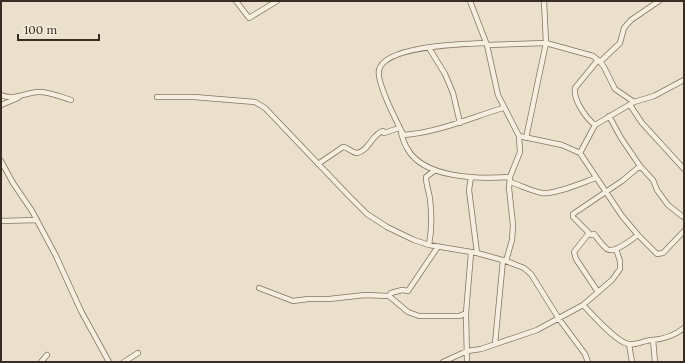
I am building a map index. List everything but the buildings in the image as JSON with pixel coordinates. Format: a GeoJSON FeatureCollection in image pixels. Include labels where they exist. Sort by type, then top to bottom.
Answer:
{"type":"FeatureCollection","features":[{"type":"Feature","properties":{"kind":"street"},"geometry":{"type":"LineString","coordinates":[[236,1],[249,18],[277,1]]}},
{"type":"Feature","properties":{"kind":"street"},"geometry":{"type":"LineString","coordinates":[[470,1],[486,44],[498,95],[503,108],[519,136],[520,152],[510,180],[509,193],[513,225],[512,240],[505,260],[495,344]]}},
{"type":"Feature","properties":{"kind":"street"},"geometry":{"type":"LineString","coordinates":[[526,138],[546,43],[544,1]]}},
{"type":"Feature","properties":{"kind":"street"},"geometry":{"type":"LineString","coordinates":[[595,125],[576,99],[575,88],[599,61],[620,43],[624,28],[631,20],[659,1]]}},
{"type":"Feature","properties":{"kind":"street"},"geometry":{"type":"LineString","coordinates":[[404,135],[379,79],[379,70],[383,63],[390,57],[410,50],[429,48],[486,44],[546,43],[581,53],[599,61],[615,88],[632,104],[642,123],[684,169]]}},
{"type":"Feature","properties":{"kind":"street"},"geometry":{"type":"LineString","coordinates":[[429,48],[445,74],[453,93],[460,123]]}},
{"type":"Feature","properties":{"kind":"street"},"geometry":{"type":"LineString","coordinates":[[580,154],[595,125],[632,104],[654,96],[684,80]]}},
{"type":"Feature","properties":{"kind":"street"},"geometry":{"type":"LineString","coordinates":[[1,105],[20,97],[40,92],[71,100]]}},
{"type":"Feature","properties":{"kind":"street"},"geometry":{"type":"LineString","coordinates":[[1,95],[5,97],[20,97]]}},
{"type":"Feature","properties":{"kind":"street"},"geometry":{"type":"LineString","coordinates":[[157,97],[194,97],[255,102],[265,108],[367,214],[388,227],[414,240],[438,248],[474,253],[505,260],[529,271],[559,319],[585,354],[588,362]]}},
{"type":"Feature","properties":{"kind":"street"},"geometry":{"type":"LineString","coordinates":[[404,135],[432,131],[503,108]]}},
{"type":"Feature","properties":{"kind":"street"},"geometry":{"type":"LineString","coordinates":[[609,116],[621,138],[640,166],[653,180],[657,190],[668,205],[684,216]]}},
{"type":"Feature","properties":{"kind":"street"},"geometry":{"type":"LineString","coordinates":[[399,128],[404,135]]}},
{"type":"Feature","properties":{"kind":"street"},"geometry":{"type":"LineString","coordinates":[[318,164],[343,147],[347,147],[358,153],[366,149],[372,139],[380,131],[383,130],[384,133],[388,133],[399,128]]}},
{"type":"Feature","properties":{"kind":"street"},"geometry":{"type":"LineString","coordinates":[[399,128],[407,149],[417,161],[434,171],[472,177],[510,180],[546,193],[571,187],[596,178]]}},
{"type":"Feature","properties":{"kind":"street"},"geometry":{"type":"LineString","coordinates":[[519,136],[562,145],[580,154],[622,216],[638,235],[658,254],[663,253],[684,231]]}},
{"type":"Feature","properties":{"kind":"street"},"geometry":{"type":"LineString","coordinates":[[1,161],[56,256],[81,311],[110,362]]}},
{"type":"Feature","properties":{"kind":"street"},"geometry":{"type":"LineString","coordinates":[[638,235],[616,249],[610,250],[594,234],[591,235],[573,216],[573,214],[622,181],[640,166]]}},
{"type":"Feature","properties":{"kind":"street"},"geometry":{"type":"LineString","coordinates":[[429,245],[432,233],[432,218],[430,196],[426,183],[426,177],[434,171]]}},
{"type":"Feature","properties":{"kind":"street"},"geometry":{"type":"LineString","coordinates":[[466,362],[466,312],[474,253],[469,190],[472,177]]}},
{"type":"Feature","properties":{"kind":"street"},"geometry":{"type":"LineString","coordinates":[[1,221],[36,220]]}},
{"type":"Feature","properties":{"kind":"street"},"geometry":{"type":"LineString","coordinates":[[589,233],[574,252],[576,259],[598,292]]}},
{"type":"Feature","properties":{"kind":"street"},"geometry":{"type":"LineString","coordinates":[[390,296],[391,293],[402,290],[408,291],[438,248]]}},
{"type":"Feature","properties":{"kind":"street"},"geometry":{"type":"LineString","coordinates":[[443,362],[467,351],[481,349],[537,330],[583,306],[612,280],[620,268],[620,261],[616,249]]}},
{"type":"Feature","properties":{"kind":"street"},"geometry":{"type":"LineString","coordinates":[[259,288],[293,301],[308,299],[329,300],[365,295],[390,296],[408,312],[419,316],[460,316],[466,312]]}},
{"type":"Feature","properties":{"kind":"street"},"geometry":{"type":"LineString","coordinates":[[583,306],[605,328],[622,341],[629,344],[660,340],[676,334],[684,328]]}},
{"type":"Feature","properties":{"kind":"street"},"geometry":{"type":"LineString","coordinates":[[653,340],[655,362]]}},
{"type":"Feature","properties":{"kind":"street"},"geometry":{"type":"LineString","coordinates":[[629,344],[632,362]]}},
{"type":"Feature","properties":{"kind":"street"},"geometry":{"type":"LineString","coordinates":[[124,362],[138,352]]}},
{"type":"Feature","properties":{"kind":"street"},"geometry":{"type":"LineString","coordinates":[[40,362],[47,355]]}}]}
